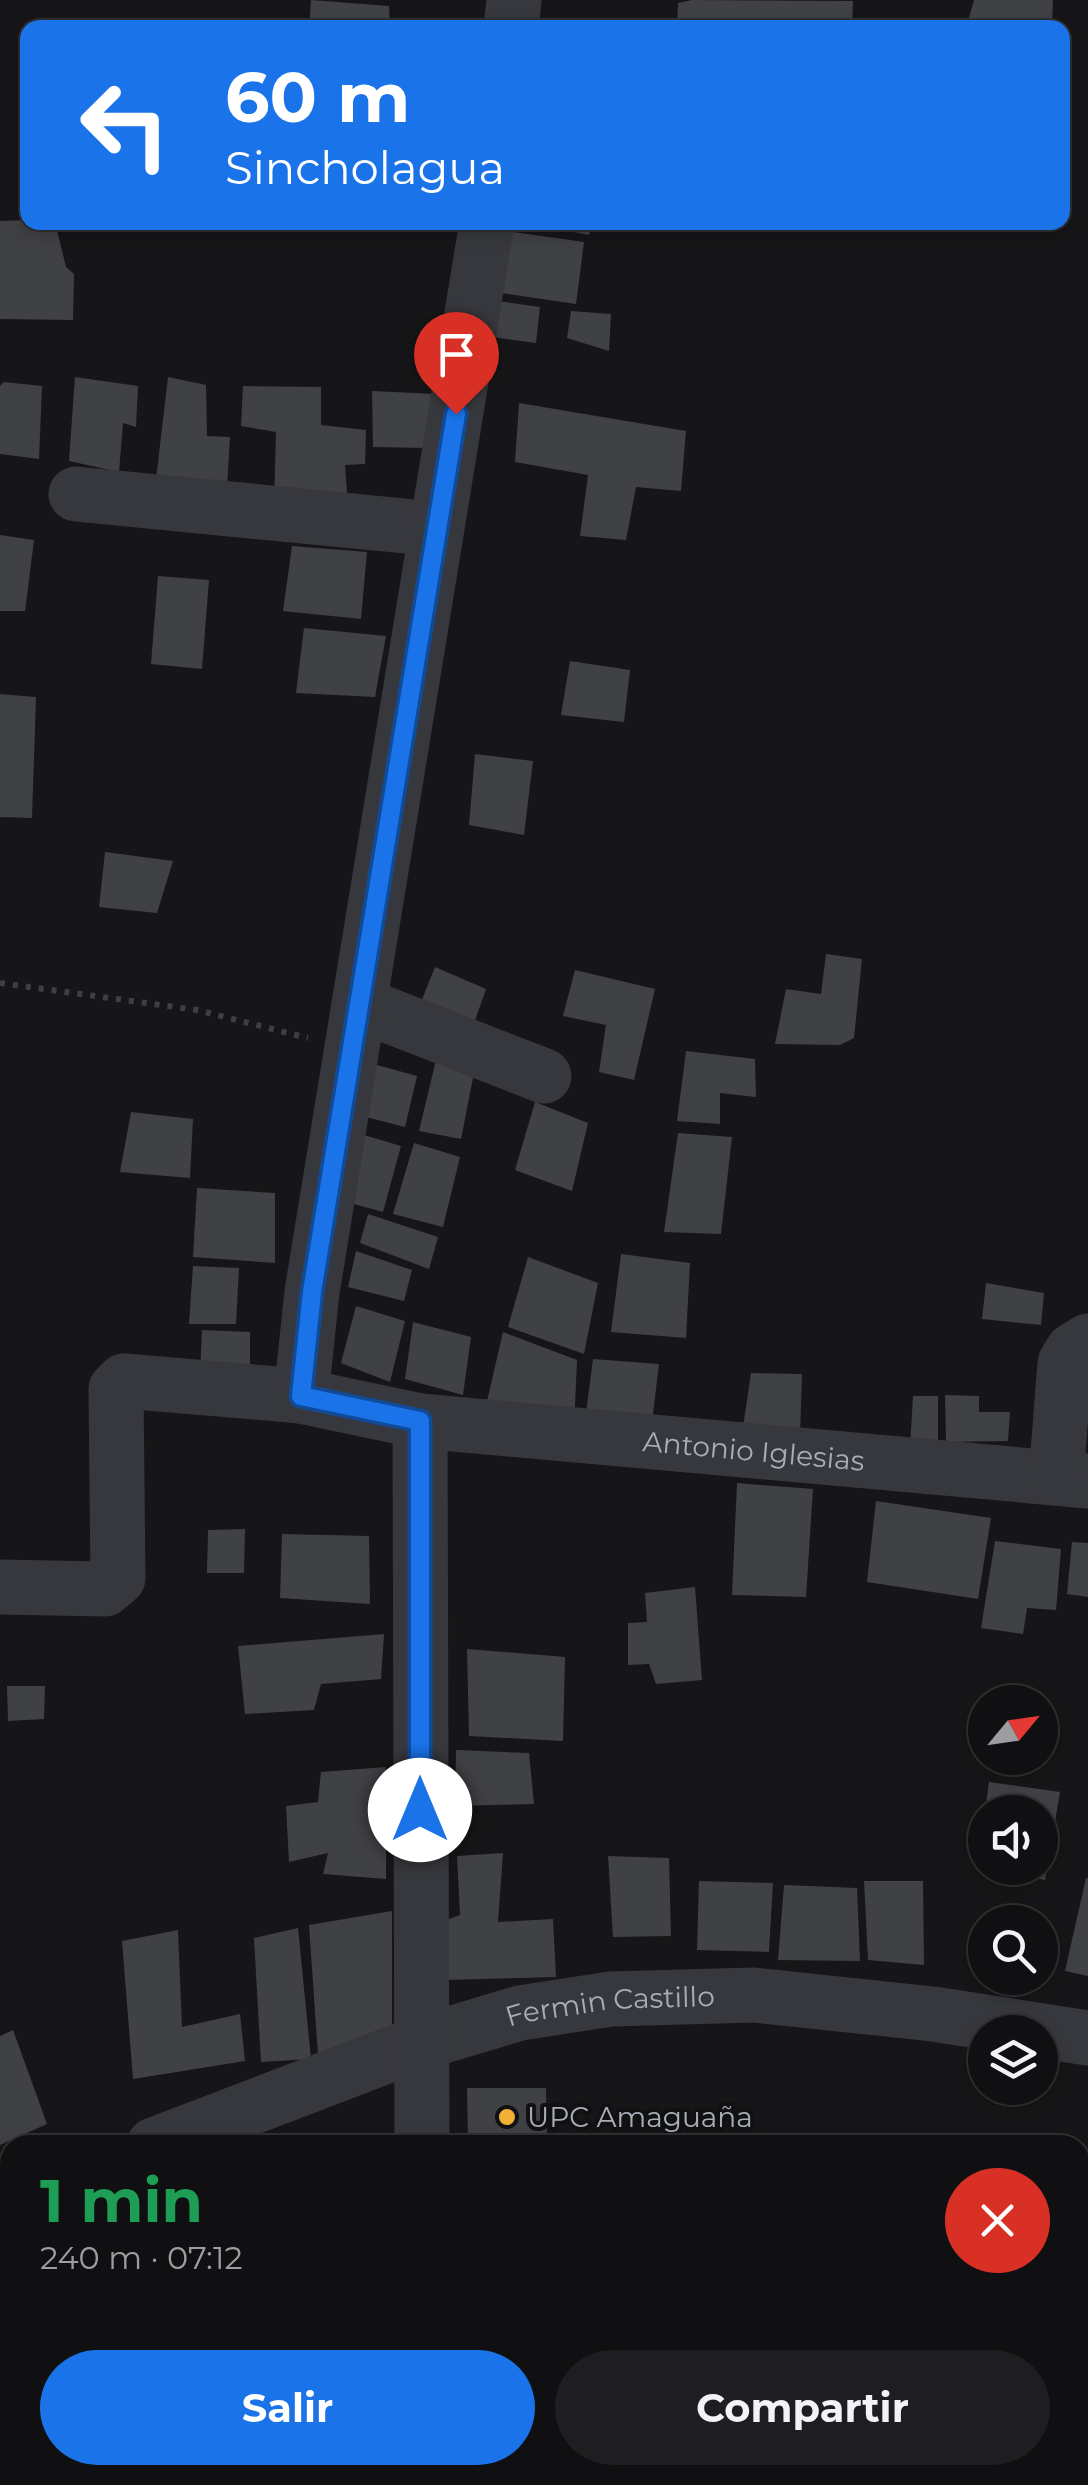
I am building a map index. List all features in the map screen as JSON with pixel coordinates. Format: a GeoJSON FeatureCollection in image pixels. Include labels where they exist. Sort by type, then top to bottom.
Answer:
{"type":"FeatureCollection","features":[{"type":"Feature","properties":{"kind":"street"},"geometry":{"type":"LineString","coordinates":[[301,1396],[312,1292],[486,230]]}},
{"type":"Feature","properties":{"kind":"street"},"geometry":{"type":"LineString","coordinates":[[76,494],[436,529]]}},
{"type":"Feature","properties":{"kind":"street"},"geometry":{"type":"LineString","coordinates":[[355,1027],[544,1076]]}},
{"type":"Feature","properties":{"kind":"street"},"geometry":{"type":"LineString","coordinates":[[1072,1479],[1065,1364],[1073,1350],[1088,1341]]}},
{"type":"Feature","properties":{"kind":"street","name":"Antonio Iglesias"},"geometry":{"type":"LineString","coordinates":[[0,1587],[105,1589],[118,1578],[116,1388],[124,1381],[301,1396],[420,1421],[1072,1479]]}},
{"type":"Feature","properties":{"kind":"street"},"geometry":{"type":"LineString","coordinates":[[420,1421],[422,2135]]}},
{"type":"Feature","properties":{"kind":"street","name":"Fermin Castillo"},"geometry":{"type":"LineString","coordinates":[[180,2135],[420,2043],[520,2012],[611,1998],[754,1995],[899,2010],[1088,2038]]}},
{"type":"Feature","properties":{"kind":"path"},"geometry":{"type":"LineString","coordinates":[[0,983],[355,1027]]}},
{"type":"Feature","properties":{"kind":"building"},"geometry":{"type":"Polygon","coordinates":[[[311,0],[389,6],[390,20],[310,20],[311,0]]]}},
{"type":"Feature","properties":{"kind":"building"},"geometry":{"type":"Polygon","coordinates":[[[974,0],[1053,0],[1052,20],[968,20],[974,0]]]}},
{"type":"Feature","properties":{"kind":"building"},"geometry":{"type":"Polygon","coordinates":[[[853,1],[852,20],[677,20],[678,3],[853,1]]]}},
{"type":"Feature","properties":{"kind":"building"},"geometry":{"type":"Polygon","coordinates":[[[20,220],[20,230],[57,230],[66,267],[74,274],[73,320],[0,319],[0,221],[20,220]]]}},
{"type":"Feature","properties":{"kind":"building"},"geometry":{"type":"Polygon","coordinates":[[[500,230],[584,242],[576,304],[488,291],[500,230]]]}},
{"type":"Feature","properties":{"kind":"building"},"geometry":{"type":"Polygon","coordinates":[[[563,230],[590,230],[589,235],[563,230]]]}},
{"type":"Feature","properties":{"kind":"building"},"geometry":{"type":"Polygon","coordinates":[[[490,300],[540,307],[536,343],[484,336],[490,300]]]}},
{"type":"Feature","properties":{"kind":"building"},"geometry":{"type":"Polygon","coordinates":[[[571,311],[611,314],[609,351],[567,338],[571,311]]]}},
{"type":"Feature","properties":{"kind":"building"},"geometry":{"type":"Polygon","coordinates":[[[75,377],[138,386],[136,427],[123,423],[119,472],[69,461],[75,377]]]}},
{"type":"Feature","properties":{"kind":"building"},"geometry":{"type":"Polygon","coordinates":[[[168,377],[206,385],[207,436],[230,437],[227,488],[155,488],[168,377]]]}},
{"type":"Feature","properties":{"kind":"building"},"geometry":{"type":"Polygon","coordinates":[[[4,382],[42,386],[39,459],[0,454],[0,386],[4,382]]]}},
{"type":"Feature","properties":{"kind":"building"},"geometry":{"type":"Polygon","coordinates":[[[243,386],[321,387],[321,425],[366,430],[365,464],[345,465],[348,508],[274,505],[276,432],[241,426],[243,386]]]}},
{"type":"Feature","properties":{"kind":"building"},"geometry":{"type":"Polygon","coordinates":[[[372,391],[436,394],[427,448],[373,447],[372,391]]]}},
{"type":"Feature","properties":{"kind":"building"},"geometry":{"type":"Polygon","coordinates":[[[519,403],[686,431],[681,491],[636,487],[626,540],[580,536],[588,475],[515,462],[519,403]]]}},
{"type":"Feature","properties":{"kind":"building"},"geometry":{"type":"Polygon","coordinates":[[[0,535],[34,540],[25,611],[0,611],[0,535]]]}},
{"type":"Feature","properties":{"kind":"building"},"geometry":{"type":"Polygon","coordinates":[[[292,546],[367,552],[361,619],[283,611],[292,546]]]}},
{"type":"Feature","properties":{"kind":"building"},"geometry":{"type":"Polygon","coordinates":[[[158,576],[209,580],[202,669],[151,664],[158,576]]]}},
{"type":"Feature","properties":{"kind":"building"},"geometry":{"type":"Polygon","coordinates":[[[304,628],[386,636],[375,697],[296,693],[304,628]]]}},
{"type":"Feature","properties":{"kind":"building"},"geometry":{"type":"Polygon","coordinates":[[[570,661],[630,670],[624,722],[561,715],[570,661]]]}},
{"type":"Feature","properties":{"kind":"building"},"geometry":{"type":"Polygon","coordinates":[[[0,694],[36,697],[32,818],[0,817],[0,694]]]}},
{"type":"Feature","properties":{"kind":"building"},"geometry":{"type":"Polygon","coordinates":[[[475,754],[533,761],[524,835],[469,825],[475,754]]]}},
{"type":"Feature","properties":{"kind":"building"},"geometry":{"type":"Polygon","coordinates":[[[105,852],[173,861],[157,913],[99,907],[105,852]]]}},
{"type":"Feature","properties":{"kind":"building"},"geometry":{"type":"Polygon","coordinates":[[[826,954],[862,959],[854,1038],[840,1045],[775,1044],[786,989],[821,994],[826,954]]]}},
{"type":"Feature","properties":{"kind":"building"},"geometry":{"type":"Polygon","coordinates":[[[435,967],[486,989],[472,1029],[419,1007],[435,967]]]}},
{"type":"Feature","properties":{"kind":"building"},"geometry":{"type":"Polygon","coordinates":[[[575,970],[655,989],[634,1080],[599,1072],[606,1025],[563,1016],[575,970]]]}},
{"type":"Feature","properties":{"kind":"building"},"geometry":{"type":"Polygon","coordinates":[[[686,1051],[755,1059],[756,1097],[720,1093],[720,1124],[677,1121],[686,1051]]]}},
{"type":"Feature","properties":{"kind":"building"},"geometry":{"type":"Polygon","coordinates":[[[436,1060],[475,1068],[461,1139],[419,1131],[436,1060]]]}},
{"type":"Feature","properties":{"kind":"building"},"geometry":{"type":"Polygon","coordinates":[[[366,1062],[417,1076],[405,1127],[354,1114],[366,1062]]]}},
{"type":"Feature","properties":{"kind":"building"},"geometry":{"type":"Polygon","coordinates":[[[535,1102],[588,1123],[572,1191],[515,1170],[535,1102]]]}},
{"type":"Feature","properties":{"kind":"building"},"geometry":{"type":"Polygon","coordinates":[[[131,1112],[193,1119],[190,1178],[120,1172],[131,1112]]]}},
{"type":"Feature","properties":{"kind":"building"},"geometry":{"type":"Polygon","coordinates":[[[354,1132],[401,1146],[383,1212],[339,1200],[354,1132]]]}},
{"type":"Feature","properties":{"kind":"building"},"geometry":{"type":"Polygon","coordinates":[[[678,1133],[732,1137],[721,1234],[664,1232],[678,1133]]]}},
{"type":"Feature","properties":{"kind":"building"},"geometry":{"type":"Polygon","coordinates":[[[414,1143],[460,1157],[443,1227],[393,1214],[414,1143]]]}},
{"type":"Feature","properties":{"kind":"building"},"geometry":{"type":"Polygon","coordinates":[[[197,1188],[275,1193],[275,1263],[193,1257],[197,1188]]]}},
{"type":"Feature","properties":{"kind":"building"},"geometry":{"type":"Polygon","coordinates":[[[368,1214],[438,1237],[429,1269],[360,1243],[368,1214]]]}},
{"type":"Feature","properties":{"kind":"building"},"geometry":{"type":"Polygon","coordinates":[[[356,1251],[412,1270],[404,1301],[348,1287],[356,1251]]]}},
{"type":"Feature","properties":{"kind":"building"},"geometry":{"type":"Polygon","coordinates":[[[621,1254],[690,1263],[686,1338],[611,1332],[621,1254]]]}},
{"type":"Feature","properties":{"kind":"building"},"geometry":{"type":"Polygon","coordinates":[[[528,1257],[598,1283],[584,1354],[508,1327],[528,1257]]]}},
{"type":"Feature","properties":{"kind":"building"},"geometry":{"type":"Polygon","coordinates":[[[193,1266],[239,1268],[236,1324],[189,1324],[193,1266]]]}},
{"type":"Feature","properties":{"kind":"building"},"geometry":{"type":"Polygon","coordinates":[[[986,1283],[1044,1293],[1041,1325],[982,1319],[986,1283]]]}},
{"type":"Feature","properties":{"kind":"building"},"geometry":{"type":"Polygon","coordinates":[[[356,1306],[405,1321],[390,1382],[341,1363],[356,1306]]]}},
{"type":"Feature","properties":{"kind":"building"},"geometry":{"type":"Polygon","coordinates":[[[413,1322],[471,1337],[463,1395],[405,1379],[413,1322]]]}},
{"type":"Feature","properties":{"kind":"building"},"geometry":{"type":"Polygon","coordinates":[[[202,1330],[250,1332],[250,1378],[200,1374],[202,1330]]]}},
{"type":"Feature","properties":{"kind":"building"},"geometry":{"type":"Polygon","coordinates":[[[503,1332],[577,1360],[574,1428],[485,1410],[503,1332]]]}},
{"type":"Feature","properties":{"kind":"building"},"geometry":{"type":"Polygon","coordinates":[[[593,1359],[659,1364],[651,1430],[584,1428],[593,1359]]]}},
{"type":"Feature","properties":{"kind":"building"},"geometry":{"type":"Polygon","coordinates":[[[751,1373],[802,1374],[800,1435],[742,1434],[751,1373]]]}},
{"type":"Feature","properties":{"kind":"building"},"geometry":{"type":"Polygon","coordinates":[[[945,1395],[979,1396],[979,1412],[1010,1412],[1008,1441],[946,1442],[945,1395]]]}},
{"type":"Feature","properties":{"kind":"building"},"geometry":{"type":"Polygon","coordinates":[[[913,1396],[938,1396],[938,1446],[910,1447],[913,1396]]]}},
{"type":"Feature","properties":{"kind":"building"},"geometry":{"type":"Polygon","coordinates":[[[737,1483],[813,1489],[806,1597],[732,1595],[737,1483]]]}},
{"type":"Feature","properties":{"kind":"building"},"geometry":{"type":"Polygon","coordinates":[[[876,1501],[991,1518],[978,1599],[867,1582],[876,1501]]]}},
{"type":"Feature","properties":{"kind":"building"},"geometry":{"type":"Polygon","coordinates":[[[245,1529],[244,1573],[207,1573],[208,1530],[245,1529]]]}},
{"type":"Feature","properties":{"kind":"building"},"geometry":{"type":"Polygon","coordinates":[[[282,1534],[369,1536],[370,1604],[280,1598],[282,1534]]]}},
{"type":"Feature","properties":{"kind":"building"},"geometry":{"type":"Polygon","coordinates":[[[995,1541],[1061,1549],[1056,1610],[1027,1608],[1023,1634],[981,1628],[995,1541]]]}},
{"type":"Feature","properties":{"kind":"building"},"geometry":{"type":"Polygon","coordinates":[[[1072,1542],[1088,1543],[1088,1597],[1067,1594],[1072,1542]]]}},
{"type":"Feature","properties":{"kind":"building"},"geometry":{"type":"Polygon","coordinates":[[[695,1587],[702,1680],[656,1684],[649,1664],[628,1665],[628,1623],[647,1622],[645,1593],[695,1587]]]}},
{"type":"Feature","properties":{"kind":"building"},"geometry":{"type":"Polygon","coordinates":[[[384,1634],[381,1679],[321,1684],[314,1710],[245,1714],[238,1646],[384,1634]]]}},
{"type":"Feature","properties":{"kind":"building"},"geometry":{"type":"Polygon","coordinates":[[[467,1649],[565,1657],[563,1741],[469,1736],[467,1649]]]}},
{"type":"Feature","properties":{"kind":"building"},"geometry":{"type":"Polygon","coordinates":[[[7,1686],[45,1686],[44,1719],[8,1721],[7,1686]]]}},
{"type":"Feature","properties":{"kind":"building"},"geometry":{"type":"Polygon","coordinates":[[[456,1750],[529,1753],[534,1804],[455,1806],[456,1750]]]}},
{"type":"Feature","properties":{"kind":"building"},"geometry":{"type":"Polygon","coordinates":[[[386,1767],[386,1879],[323,1874],[328,1853],[289,1862],[286,1806],[318,1802],[321,1772],[386,1767]]]}},
{"type":"Feature","properties":{"kind":"building"},"geometry":{"type":"Polygon","coordinates":[[[989,1782],[1060,1792],[1058,1804],[1058,1795],[987,1795],[989,1782]]]}},
{"type":"Feature","properties":{"kind":"building"},"geometry":{"type":"Polygon","coordinates":[[[503,1853],[498,1922],[553,1919],[556,1977],[446,1980],[440,1922],[460,1915],[457,1856],[503,1853]]]}},
{"type":"Feature","properties":{"kind":"building"},"geometry":{"type":"Polygon","coordinates":[[[608,1856],[669,1858],[671,1936],[613,1937],[608,1856]]]}},
{"type":"Feature","properties":{"kind":"building"},"geometry":{"type":"Polygon","coordinates":[[[1088,1878],[1088,1976],[1065,1971],[1088,1878]]]}},
{"type":"Feature","properties":{"kind":"building"},"geometry":{"type":"Polygon","coordinates":[[[699,1881],[773,1883],[769,1952],[697,1950],[699,1881]]]}},
{"type":"Feature","properties":{"kind":"building"},"geometry":{"type":"Polygon","coordinates":[[[864,1881],[923,1881],[924,1965],[868,1960],[864,1881]]]}},
{"type":"Feature","properties":{"kind":"building"},"geometry":{"type":"Polygon","coordinates":[[[784,1885],[857,1888],[860,1961],[778,1960],[784,1885]]]}},
{"type":"Feature","properties":{"kind":"building"},"geometry":{"type":"Polygon","coordinates":[[[392,1911],[392,2030],[318,2055],[309,1925],[392,1911]]]}},
{"type":"Feature","properties":{"kind":"building"},"geometry":{"type":"Polygon","coordinates":[[[298,1928],[311,2059],[261,2062],[254,1938],[298,1928]]]}},
{"type":"Feature","properties":{"kind":"building"},"geometry":{"type":"Polygon","coordinates":[[[178,1930],[182,2027],[240,2014],[245,2061],[133,2079],[122,1941],[178,1930]]]}},
{"type":"Feature","properties":{"kind":"building"},"geometry":{"type":"Polygon","coordinates":[[[13,2030],[47,2124],[22,2135],[0,2135],[0,2036],[13,2030]]]}},
{"type":"Feature","properties":{"kind":"building","name":"UPC Amaguaña"},"geometry":{"type":"Polygon","coordinates":[[[467,2088],[546,2088],[547,2135],[468,2135],[467,2088]]]}},
{"type":"Feature","properties":{"kind":"place","name":"UPC Amaguaña"},"geometry":{"type":"Point","coordinates":[507,2117]}},
{"type":"Feature","properties":{"kind":"route"},"geometry":{"type":"LineString","coordinates":[[420,1810],[420,1421],[301,1396],[312,1292],[456,414]]}}]}
